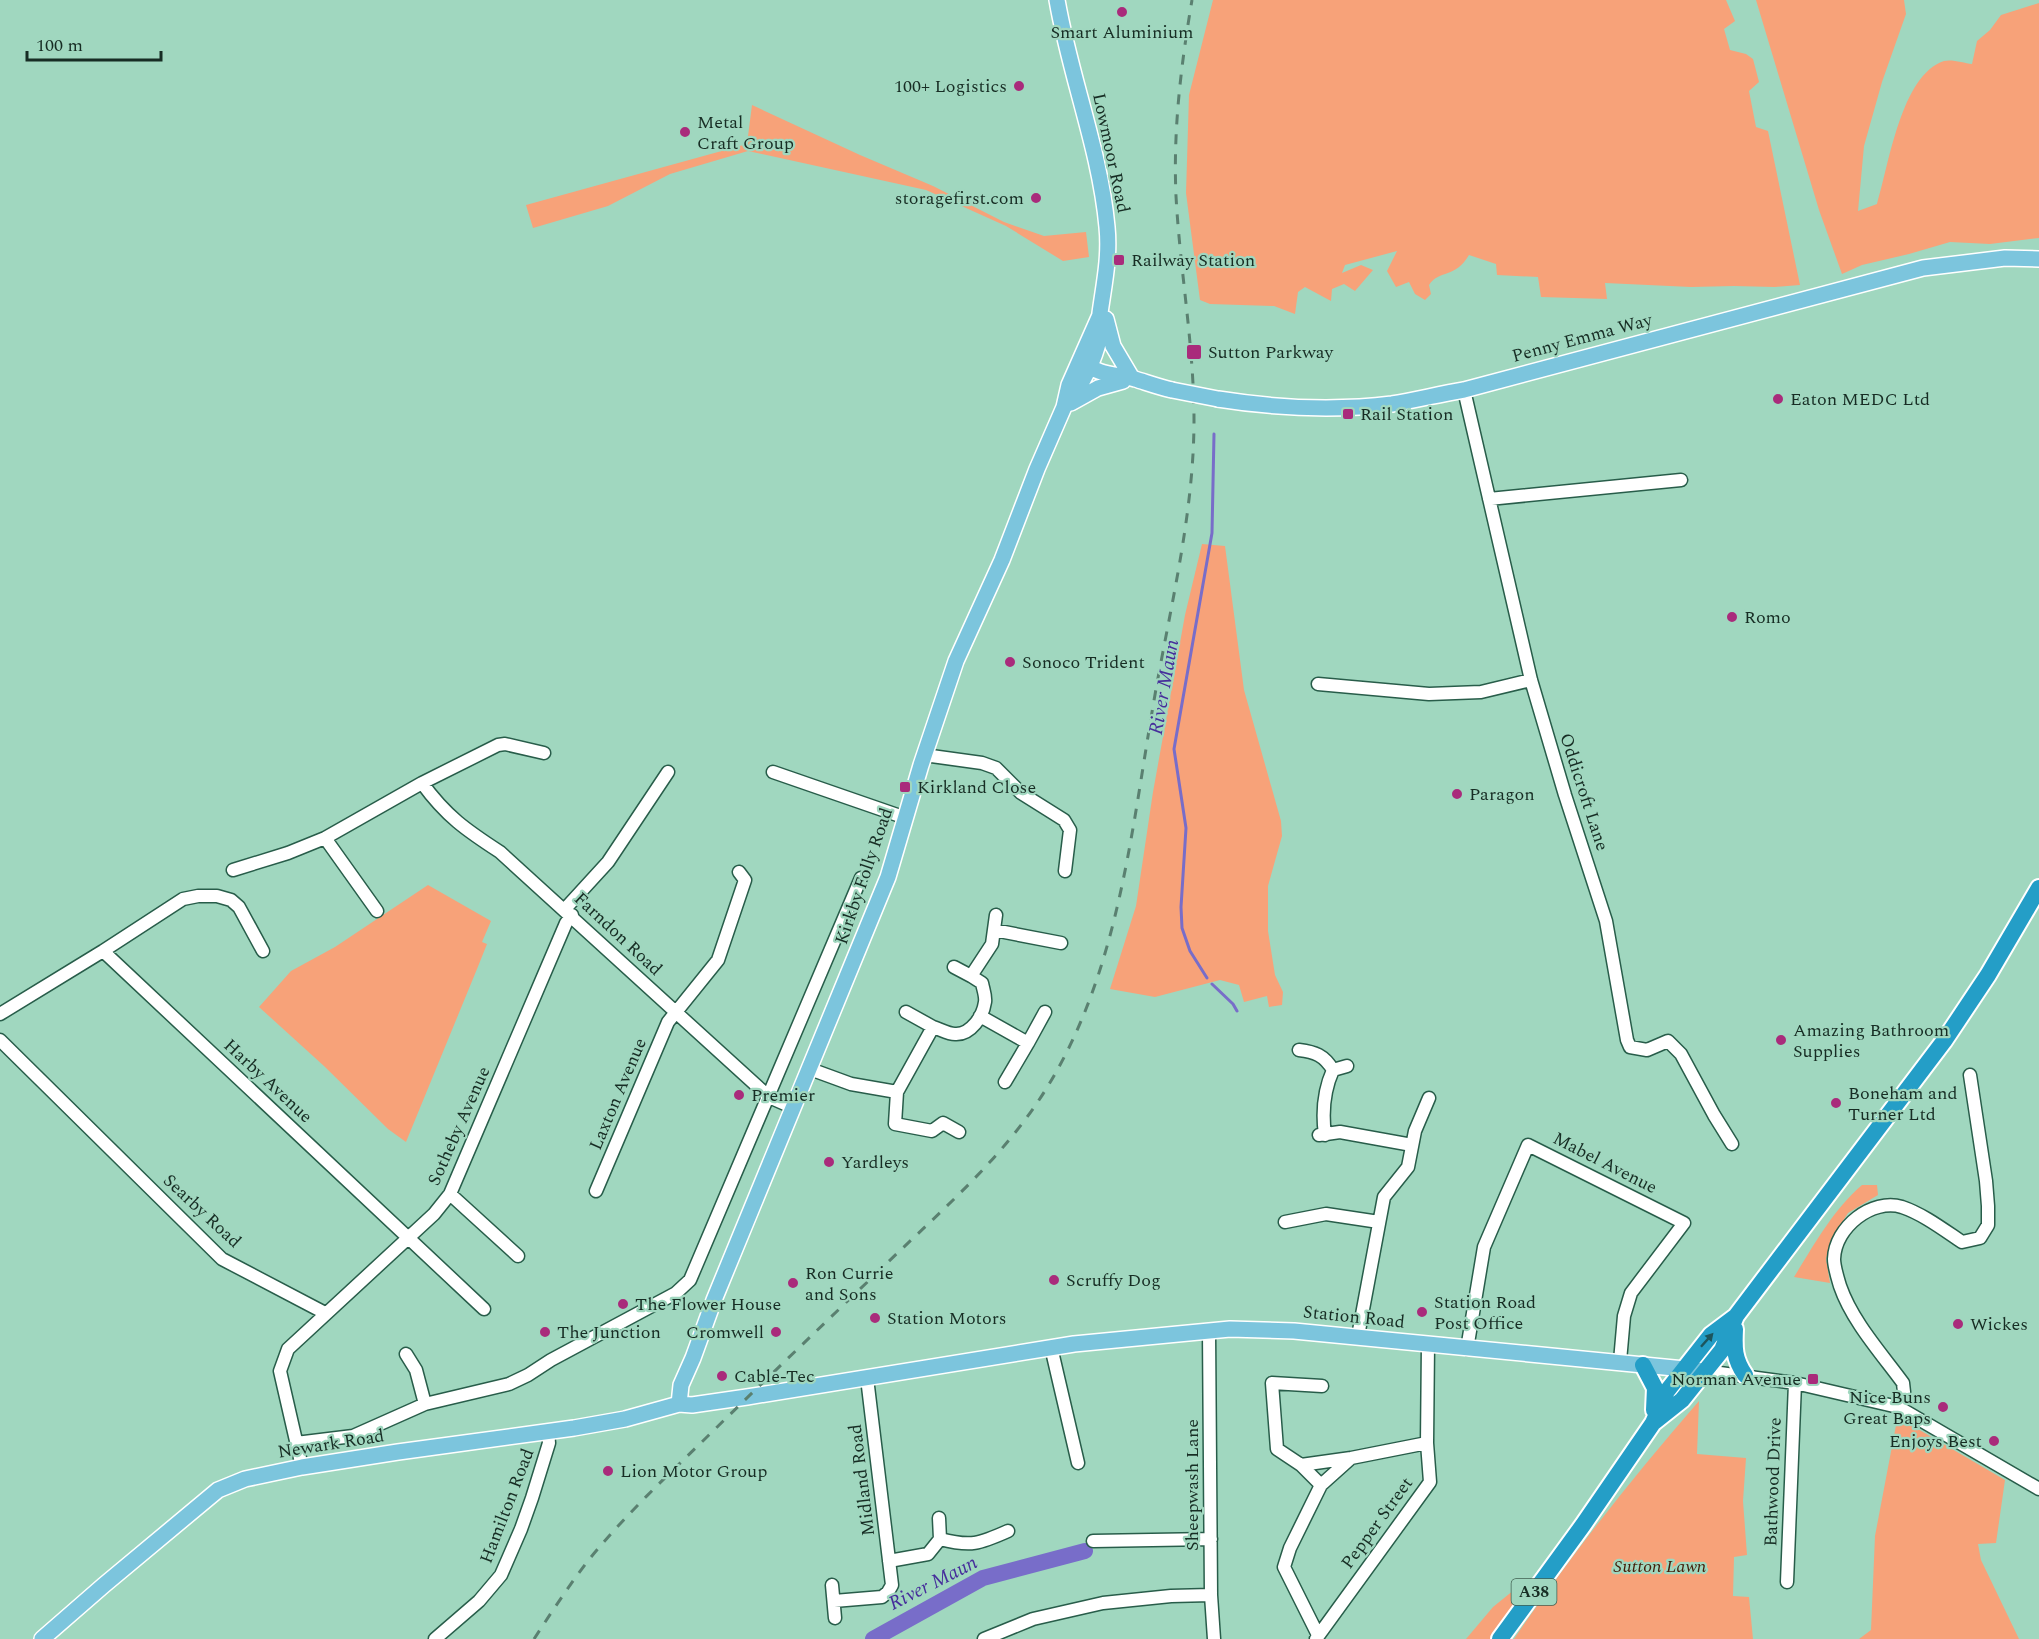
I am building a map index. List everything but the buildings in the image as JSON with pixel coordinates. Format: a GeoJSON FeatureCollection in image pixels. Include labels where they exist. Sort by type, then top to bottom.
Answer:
{"type":"FeatureCollection","features":[{"type":"Feature","properties":{"kind":"highway","name":"A38"},"geometry":{"type":"LineString","coordinates":[[1653,1423],[1682,1400],[1724,1346],[1736,1317],[1899,1102],[1988,975],[2039,888]]}},
{"type":"Feature","properties":{"kind":"highway","name":"A38"},"geometry":{"type":"LineString","coordinates":[[1500,1639],[1653,1423],[1666,1391],[1711,1335],[1736,1317]]}},
{"type":"Feature","properties":{"kind":"highway"},"geometry":{"type":"LineString","coordinates":[[1736,1317],[1734,1354],[1745,1375]]}},
{"type":"Feature","properties":{"kind":"highway"},"geometry":{"type":"LineString","coordinates":[[1643,1365],[1655,1388],[1653,1423]]}},
{"type":"Feature","properties":{"kind":"main road","name":"Lowmoor Road"},"geometry":{"type":"LineString","coordinates":[[1057,0],[1064,40],[1100,184],[1107,228],[1107,274],[1101,308],[1100,334],[1087,361],[1080,387],[1064,407]]}},
{"type":"Feature","properties":{"kind":"main road","name":"Penny Emma Way"},"geometry":{"type":"LineString","coordinates":[[1087,361],[1110,376],[1132,378],[1172,390],[1218,399],[1291,406],[1363,406],[1394,403],[1464,390],[1923,268],[2005,258],[2039,259]]}},
{"type":"Feature","properties":{"kind":"main road"},"geometry":{"type":"LineString","coordinates":[[1064,407],[1098,388],[1132,378],[1113,346],[1101,308]]}},
{"type":"Feature","properties":{"kind":"main road","name":"Kirkby Folly Road"},"geometry":{"type":"LineString","coordinates":[[679,1404],[681,1385],[888,877],[924,755],[956,661],[1002,560],[1064,407]]}},
{"type":"Feature","properties":{"kind":"main road","name":"Station Road"},"geometry":{"type":"LineString","coordinates":[[679,1404],[703,1404],[1051,1347],[1230,1329],[1294,1330],[1705,1371]]}},
{"type":"Feature","properties":{"kind":"main road","name":"Newark Road"},"geometry":{"type":"LineString","coordinates":[[42,1639],[218,1490],[245,1479],[302,1467],[626,1419],[679,1404]]}},
{"type":"Feature","properties":{"kind":"street","name":"Oddicroft Lane"},"geometry":{"type":"LineString","coordinates":[[1464,390],[1531,680],[1606,921],[1627,1040],[1630,1047],[1647,1050],[1668,1041],[1681,1054],[1732,1144]]}},
{"type":"Feature","properties":{"kind":"street"},"geometry":{"type":"LineString","coordinates":[[1489,499],[1681,480]]}},
{"type":"Feature","properties":{"kind":"street"},"geometry":{"type":"LineString","coordinates":[[1318,684],[1429,693],[1480,692],[1531,680]]}},
{"type":"Feature","properties":{"kind":"street"},"geometry":{"type":"LineString","coordinates":[[234,870],[326,838],[422,783],[498,745],[505,744],[544,753]]}},
{"type":"Feature","properties":{"kind":"street"},"geometry":{"type":"LineString","coordinates":[[924,755],[982,763],[996,768],[1021,793],[1064,820],[1070,830],[1065,871]]}},
{"type":"Feature","properties":{"kind":"street","name":"Sotheby Avenue"},"geometry":{"type":"LineString","coordinates":[[325,1313],[434,1214],[450,1194],[566,923],[568,912],[608,862],[668,772]]}},
{"type":"Feature","properties":{"kind":"street"},"geometry":{"type":"LineString","coordinates":[[773,772],[906,818]]}},
{"type":"Feature","properties":{"kind":"street","name":"Farndon Road"},"geometry":{"type":"LineString","coordinates":[[422,783],[438,805],[456,821],[500,852],[769,1097],[794,1108]]}},
{"type":"Feature","properties":{"kind":"street"},"geometry":{"type":"LineString","coordinates":[[326,838],[377,911]]}},
{"type":"Feature","properties":{"kind":"street","name":"Laxton Avenue"},"geometry":{"type":"LineString","coordinates":[[596,1191],[668,1022],[718,960],[745,880],[738,872]]}},
{"type":"Feature","properties":{"kind":"street","name":"Kirkby Folly Road"},"geometry":{"type":"LineString","coordinates":[[589,1340],[676,1293],[690,1280],[861,878]]}},
{"type":"Feature","properties":{"kind":"street"},"geometry":{"type":"LineString","coordinates":[[0,1014],[183,899],[217,896],[231,900],[239,907],[263,951]]}},
{"type":"Feature","properties":{"kind":"street"},"geometry":{"type":"LineString","coordinates":[[971,976],[992,944],[996,915]]}},
{"type":"Feature","properties":{"kind":"street"},"geometry":{"type":"LineString","coordinates":[[994,930],[1061,943]]}},
{"type":"Feature","properties":{"kind":"street","name":"Harby Avenue"},"geometry":{"type":"LineString","coordinates":[[103,951],[484,1309]]}},
{"type":"Feature","properties":{"kind":"street"},"geometry":{"type":"LineString","coordinates":[[906,1012],[933,1027],[954,1034],[962,1034],[972,1028],[980,1016],[985,1001],[981,983],[954,967]]}},
{"type":"Feature","properties":{"kind":"street"},"geometry":{"type":"LineString","coordinates":[[1005,1082],[1045,1012]]}},
{"type":"Feature","properties":{"kind":"street"},"geometry":{"type":"LineString","coordinates":[[980,1016],[1028,1042]]}},
{"type":"Feature","properties":{"kind":"street"},"geometry":{"type":"LineString","coordinates":[[933,1027],[897,1092],[895,1124],[932,1131],[943,1123],[959,1132]]}},
{"type":"Feature","properties":{"kind":"street","name":"Searby Road"},"geometry":{"type":"LineString","coordinates":[[0,1040],[222,1259],[325,1313]]}},
{"type":"Feature","properties":{"kind":"street"},"geometry":{"type":"LineString","coordinates":[[1299,1050],[1314,1052],[1327,1059],[1333,1070]]}},
{"type":"Feature","properties":{"kind":"street"},"geometry":{"type":"LineString","coordinates":[[1347,1066],[1333,1070],[1328,1081],[1321,1135],[1340,1132],[1412,1145]]}},
{"type":"Feature","properties":{"kind":"street"},"geometry":{"type":"LineString","coordinates":[[810,1069],[850,1084],[897,1092]]}},
{"type":"Feature","properties":{"kind":"street"},"geometry":{"type":"LineString","coordinates":[[1898,1407],[1904,1392],[1903,1383],[1848,1304],[1840,1285],[1834,1258],[1841,1238],[1858,1215],[1882,1204],[1902,1207],[1962,1242],[1980,1238],[1988,1225],[1988,1206],[1970,1075]]}},
{"type":"Feature","properties":{"kind":"street"},"geometry":{"type":"LineString","coordinates":[[1358,1336],[1384,1197],[1408,1167],[1415,1131],[1429,1098]]}},
{"type":"Feature","properties":{"kind":"street","name":"Mabel Avenue"},"geometry":{"type":"LineString","coordinates":[[1467,1349],[1484,1246],[1528,1145],[1684,1223],[1630,1293],[1624,1316],[1620,1361]]}},
{"type":"Feature","properties":{"kind":"street"},"geometry":{"type":"LineString","coordinates":[[450,1194],[518,1256]]}},
{"type":"Feature","properties":{"kind":"street"},"geometry":{"type":"LineString","coordinates":[[1285,1222],[1326,1214],[1379,1222]]}},
{"type":"Feature","properties":{"kind":"street"},"geometry":{"type":"LineString","coordinates":[[302,1467],[280,1371],[288,1349],[325,1313]]}},
{"type":"Feature","properties":{"kind":"street","name":"Sheepwash Lane"},"geometry":{"type":"LineString","coordinates":[[1209,1331],[1211,1595],[1214,1639]]}},
{"type":"Feature","properties":{"kind":"street","name":"Newark Road"},"geometry":{"type":"LineString","coordinates":[[296,1443],[353,1436],[425,1404],[509,1384],[589,1340]]}},
{"type":"Feature","properties":{"kind":"street","name":"Pepper Street"},"geometry":{"type":"LineString","coordinates":[[1317,1637],[1430,1482],[1427,1443],[1428,1344]]}},
{"type":"Feature","properties":{"kind":"street"},"geometry":{"type":"LineString","coordinates":[[1051,1347],[1078,1463]]}},
{"type":"Feature","properties":{"kind":"street"},"geometry":{"type":"LineString","coordinates":[[406,1354],[416,1370],[425,1404]]}},
{"type":"Feature","properties":{"kind":"street","name":"Station Road"},"geometry":{"type":"LineString","coordinates":[[1705,1371],[1795,1383],[1898,1407],[2039,1489]]}},
{"type":"Feature","properties":{"kind":"street","name":"Midland Road"},"geometry":{"type":"LineString","coordinates":[[834,1601],[882,1597],[892,1585],[867,1378]]}},
{"type":"Feature","properties":{"kind":"street"},"geometry":{"type":"LineString","coordinates":[[1321,1485],[1301,1465],[1276,1449],[1272,1383],[1322,1386]]}},
{"type":"Feature","properties":{"kind":"street","name":"Bathwood Drive"},"geometry":{"type":"LineString","coordinates":[[1787,1582],[1795,1383]]}},
{"type":"Feature","properties":{"kind":"street","name":"Hamilton Road"},"geometry":{"type":"LineString","coordinates":[[435,1639],[479,1600],[501,1575],[532,1498],[549,1443],[548,1432]]}},
{"type":"Feature","properties":{"kind":"street"},"geometry":{"type":"LineString","coordinates":[[1301,1465],[1427,1443]]}},
{"type":"Feature","properties":{"kind":"street"},"geometry":{"type":"LineString","coordinates":[[1317,1637],[1284,1568],[1290,1548],[1321,1485],[1351,1458]]}},
{"type":"Feature","properties":{"kind":"street"},"geometry":{"type":"LineString","coordinates":[[889,1561],[928,1554],[940,1539],[939,1518]]}},
{"type":"Feature","properties":{"kind":"street"},"geometry":{"type":"LineString","coordinates":[[940,1539],[963,1545],[984,1542],[1008,1531]]}},
{"type":"Feature","properties":{"kind":"street"},"geometry":{"type":"LineString","coordinates":[[1093,1541],[1211,1539]]}},
{"type":"Feature","properties":{"kind":"street"},"geometry":{"type":"LineString","coordinates":[[832,1585],[835,1618]]}},
{"type":"Feature","properties":{"kind":"street"},"geometry":{"type":"LineString","coordinates":[[984,1639],[1033,1619],[1103,1603],[1171,1596],[1211,1595]]}},
{"type":"Feature","properties":{"kind":"green space"},"geometry":{"type":"Polygon","coordinates":[[[1213,0],[1726,0],[1735,21],[1724,29],[1730,50],[1746,54],[1753,59],[1759,82],[1749,91],[1756,127],[1768,131],[1800,285],[1691,287],[1605,283],[1607,299],[1541,297],[1538,277],[1497,275],[1496,264],[1469,255],[1458,268],[1433,280],[1429,285],[1431,294],[1425,300],[1415,294],[1409,282],[1396,287],[1387,271],[1397,251],[1345,265],[1342,273],[1361,265],[1373,270],[1355,291],[1344,284],[1332,289],[1331,301],[1305,287],[1298,292],[1295,314],[1274,306],[1210,304],[1200,300],[1186,193],[1189,95],[1213,0]]]}},
{"type":"Feature","properties":{"kind":"green space"},"geometry":{"type":"Polygon","coordinates":[[[1756,0],[1904,0],[1906,14],[1882,82],[1864,146],[1858,211],[1877,204],[1892,145],[1907,102],[1917,84],[1929,70],[1944,61],[1972,64],[1977,41],[1990,30],[2001,15],[2039,3],[2039,238],[1990,244],[1950,242],[1862,265],[1842,274],[1819,210],[1756,0]]]}},
{"type":"Feature","properties":{"kind":"green space"},"geometry":{"type":"Polygon","coordinates":[[[752,105],[933,186],[1004,222],[1044,236],[1086,232],[1089,257],[1063,261],[1006,226],[926,190],[748,151],[670,174],[608,206],[533,228],[526,205],[747,144],[752,105]]]}},
{"type":"Feature","properties":{"kind":"green space"},"geometry":{"type":"Polygon","coordinates":[[[1202,544],[1225,546],[1244,690],[1281,821],[1282,836],[1268,886],[1268,931],[1275,975],[1283,992],[1282,1005],[1269,1007],[1267,996],[1244,1002],[1239,985],[1220,980],[1155,997],[1110,989],[1136,906],[1153,792],[1185,615],[1202,544]]]}},
{"type":"Feature","properties":{"kind":"green space"},"geometry":{"type":"Polygon","coordinates":[[[428,885],[491,921],[482,942],[487,944],[406,1142],[388,1129],[259,1007],[291,971],[335,947],[428,885]]]}},
{"type":"Feature","properties":{"kind":"green space"},"geometry":{"type":"Polygon","coordinates":[[[1862,1185],[1877,1185],[1878,1195],[1848,1213],[1831,1240],[1826,1259],[1830,1283],[1794,1277],[1833,1217],[1862,1185]]]}},
{"type":"Feature","properties":{"kind":"green space","name":"Sutton Lawn"},"geometry":{"type":"Polygon","coordinates":[[[1699,1401],[1697,1454],[1746,1458],[1743,1501],[1747,1555],[1734,1557],[1733,1596],[1749,1597],[1753,1639],[1514,1639],[1557,1577],[1603,1517],[1699,1401]]]}},
{"type":"Feature","properties":{"kind":"green space"},"geometry":{"type":"Polygon","coordinates":[[[1897,1420],[1911,1425],[2005,1480],[1996,1543],[1978,1544],[1981,1560],[2019,1639],[1859,1639],[1871,1630],[1875,1536],[1897,1420]]]}},
{"type":"Feature","properties":{"kind":"green space"},"geometry":{"type":"Polygon","coordinates":[[[1514,1590],[1520,1600],[1492,1639],[1466,1639],[1493,1607],[1514,1590]]]}},
{"type":"Feature","properties":{"kind":"waterway","name":"River Maun"},"geometry":{"type":"LineString","coordinates":[[1207,978],[1190,951],[1182,928],[1181,907],[1186,828],[1174,749],[1212,533],[1214,434]]}},
{"type":"Feature","properties":{"kind":"waterway","name":"River Maun"},"geometry":{"type":"LineString","coordinates":[[1212,984],[1233,1004],[1237,1011]]}},
{"type":"Feature","properties":{"kind":"waterway","name":"River Maun"},"geometry":{"type":"LineString","coordinates":[[873,1639],[983,1578],[1085,1551]]}},
{"type":"Feature","properties":{"kind":"railway"},"geometry":{"type":"LineString","coordinates":[[534,1639],[587,1562],[631,1512],[947,1206],[1005,1145],[1039,1100],[1066,1053],[1088,1004],[1105,953],[1129,848],[1181,555],[1190,487],[1193,454],[1193,392],[1175,171],[1179,98],[1192,0]]}},
{"type":"Feature","properties":{"kind":"place","name":"Smart Aluminium"},"geometry":{"type":"Point","coordinates":[1122,12]}},
{"type":"Feature","properties":{"kind":"place","name":"100+ Logistics"},"geometry":{"type":"Point","coordinates":[1019,86]}},
{"type":"Feature","properties":{"kind":"place","name":"Metal Craft Group"},"geometry":{"type":"Point","coordinates":[685,132]}},
{"type":"Feature","properties":{"kind":"place","name":"storagefirst.com"},"geometry":{"type":"Point","coordinates":[1036,198]}},
{"type":"Feature","properties":{"kind":"place","name":"Railway Station"},"geometry":{"type":"Point","coordinates":[1119,260]}},
{"type":"Feature","properties":{"kind":"place","name":"Sutton Parkway"},"geometry":{"type":"Point","coordinates":[1194,352]}},
{"type":"Feature","properties":{"kind":"place","name":"Eaton MEDC Ltd"},"geometry":{"type":"Point","coordinates":[1778,399]}},
{"type":"Feature","properties":{"kind":"place","name":"Rail Station"},"geometry":{"type":"Point","coordinates":[1348,414]}},
{"type":"Feature","properties":{"kind":"place","name":"Romo"},"geometry":{"type":"Point","coordinates":[1732,617]}},
{"type":"Feature","properties":{"kind":"place","name":"Sonoco Trident"},"geometry":{"type":"Point","coordinates":[1010,662]}},
{"type":"Feature","properties":{"kind":"place","name":"Kirkland Close"},"geometry":{"type":"Point","coordinates":[905,787]}},
{"type":"Feature","properties":{"kind":"place","name":"Paragon"},"geometry":{"type":"Point","coordinates":[1457,794]}},
{"type":"Feature","properties":{"kind":"place","name":"Amazing Bathroom Supplies"},"geometry":{"type":"Point","coordinates":[1781,1040]}},
{"type":"Feature","properties":{"kind":"place","name":"Premier"},"geometry":{"type":"Point","coordinates":[739,1095]}},
{"type":"Feature","properties":{"kind":"place","name":"Boneham and Turner Ltd"},"geometry":{"type":"Point","coordinates":[1836,1103]}},
{"type":"Feature","properties":{"kind":"place","name":"Yardleys"},"geometry":{"type":"Point","coordinates":[829,1162]}},
{"type":"Feature","properties":{"kind":"place","name":"Scruffy Dog"},"geometry":{"type":"Point","coordinates":[1054,1280]}},
{"type":"Feature","properties":{"kind":"place","name":"Ron Currie and Sons"},"geometry":{"type":"Point","coordinates":[793,1283]}},
{"type":"Feature","properties":{"kind":"place","name":"The Flower House"},"geometry":{"type":"Point","coordinates":[623,1304]}},
{"type":"Feature","properties":{"kind":"place","name":"Station Road Post Office"},"geometry":{"type":"Point","coordinates":[1422,1312]}},
{"type":"Feature","properties":{"kind":"place","name":"Station Motors"},"geometry":{"type":"Point","coordinates":[875,1318]}},
{"type":"Feature","properties":{"kind":"place","name":"Wickes"},"geometry":{"type":"Point","coordinates":[1958,1324]}},
{"type":"Feature","properties":{"kind":"place","name":"The Junction"},"geometry":{"type":"Point","coordinates":[545,1332]}},
{"type":"Feature","properties":{"kind":"place","name":"Cromwell"},"geometry":{"type":"Point","coordinates":[776,1332]}},
{"type":"Feature","properties":{"kind":"place","name":"Cable-Tec"},"geometry":{"type":"Point","coordinates":[722,1376]}},
{"type":"Feature","properties":{"kind":"place","name":"Norman Avenue"},"geometry":{"type":"Point","coordinates":[1813,1379]}},
{"type":"Feature","properties":{"kind":"place","name":"Nice Buns Great Baps"},"geometry":{"type":"Point","coordinates":[1943,1407]}},
{"type":"Feature","properties":{"kind":"place","name":"Enjoys Best"},"geometry":{"type":"Point","coordinates":[1994,1441]}},
{"type":"Feature","properties":{"kind":"place","name":"Lion Motor Group"},"geometry":{"type":"Point","coordinates":[608,1471]}}]}
